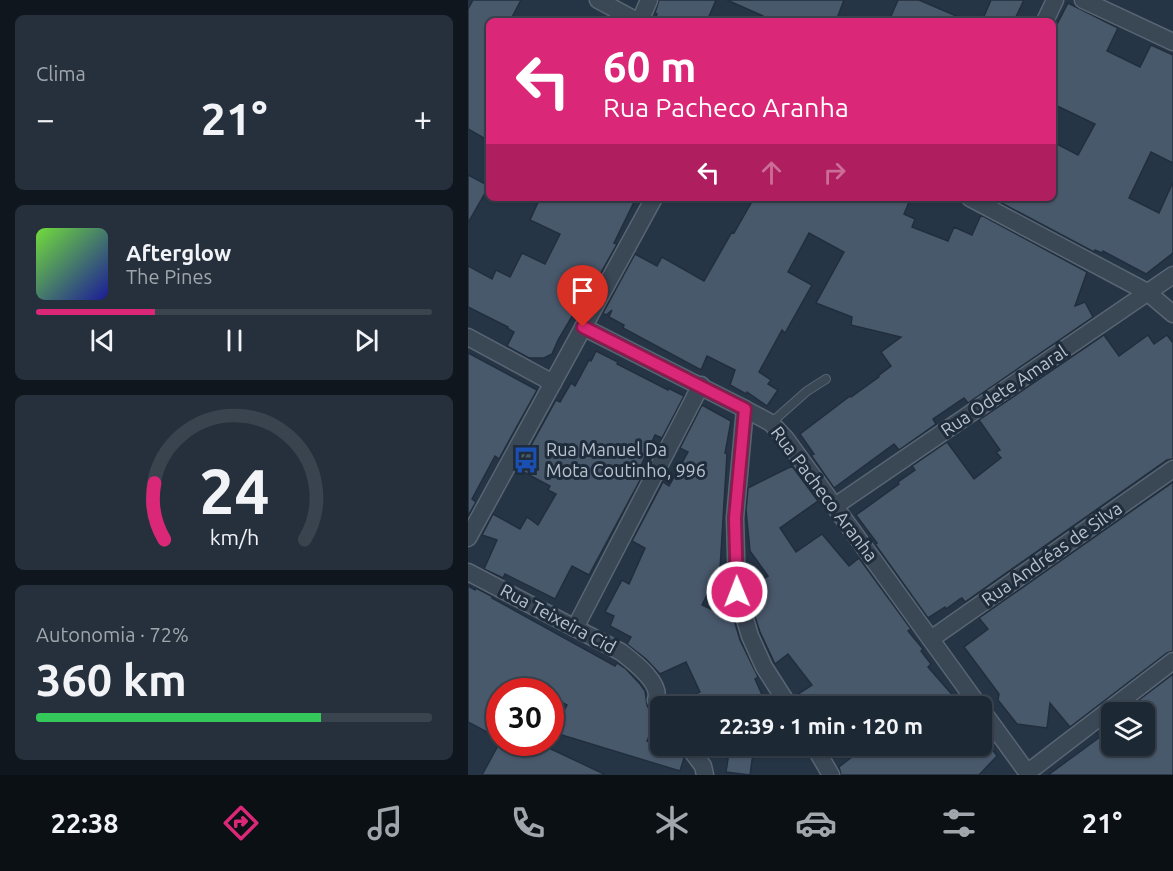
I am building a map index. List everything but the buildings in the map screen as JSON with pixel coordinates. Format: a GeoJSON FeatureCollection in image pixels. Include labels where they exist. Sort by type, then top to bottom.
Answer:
{"type":"FeatureCollection","features":[{"type":"Feature","properties":{"kind":"street"},"geometry":{"type":"LineString","coordinates":[[598,0],[632,18]]}},
{"type":"Feature","properties":{"kind":"street"},"geometry":{"type":"LineString","coordinates":[[640,18],[649,0]]}},
{"type":"Feature","properties":{"kind":"street"},"geometry":{"type":"LineString","coordinates":[[1046,18],[1055,0]]}},
{"type":"Feature","properties":{"kind":"street"},"geometry":{"type":"LineString","coordinates":[[1083,0],[1173,42]]}},
{"type":"Feature","properties":{"kind":"street"},"geometry":{"type":"LineString","coordinates":[[468,538],[652,201]]}},
{"type":"Feature","properties":{"kind":"street"},"geometry":{"type":"LineString","coordinates":[[976,201],[1148,292],[1173,314]]}},
{"type":"Feature","properties":{"kind":"street","name":"Rua Odete Amaral"},"geometry":{"type":"LineString","coordinates":[[836,506],[1173,275]]}},
{"type":"Feature","properties":{"kind":"street","name":"Rua Pacheco Aranha"},"geometry":{"type":"LineString","coordinates":[[583,327],[771,423],[786,439],[836,506],[971,696]]}},
{"type":"Feature","properties":{"kind":"street"},"geometry":{"type":"LineString","coordinates":[[468,337],[553,383]]}},
{"type":"Feature","properties":{"kind":"street"},"geometry":{"type":"LineString","coordinates":[[575,628],[700,385]]}},
{"type":"Feature","properties":{"kind":"street"},"geometry":{"type":"LineString","coordinates":[[745,409],[735,518],[737,592],[750,636],[764,667],[783,696]]}},
{"type":"Feature","properties":{"kind":"street","name":"Rua Andréas de Silva"},"geometry":{"type":"LineString","coordinates":[[931,639],[1173,469]]}},
{"type":"Feature","properties":{"kind":"street","name":"Rua Teixeira Cid"},"geometry":{"type":"LineString","coordinates":[[468,572],[621,652],[644,672],[658,696]]}},
{"type":"Feature","properties":{"kind":"street"},"geometry":{"type":"LineString","coordinates":[[1028,774],[1173,661]]}},
{"type":"Feature","properties":{"kind":"street","name":"Rua Pacheco Aranha"},"geometry":{"type":"LineString","coordinates":[[992,724],[1028,774]]}},
{"type":"Feature","properties":{"kind":"street"},"geometry":{"type":"LineString","coordinates":[[696,756],[703,766],[705,775]]}},
{"type":"Feature","properties":{"kind":"street"},"geometry":{"type":"LineString","coordinates":[[820,756],[831,775]]}},
{"type":"Feature","properties":{"kind":"lane"},"geometry":{"type":"LineString","coordinates":[[771,423],[807,391],[826,379]]}},
{"type":"Feature","properties":{"kind":"place","name":"Rua Manuel Da Mota Coutinho, 996"},"geometry":{"type":"Point","coordinates":[526,460]}},
{"type":"Feature","properties":{"kind":"route"},"geometry":{"type":"LineString","coordinates":[[583,327],[745,409],[735,518],[737,592]]}}]}
